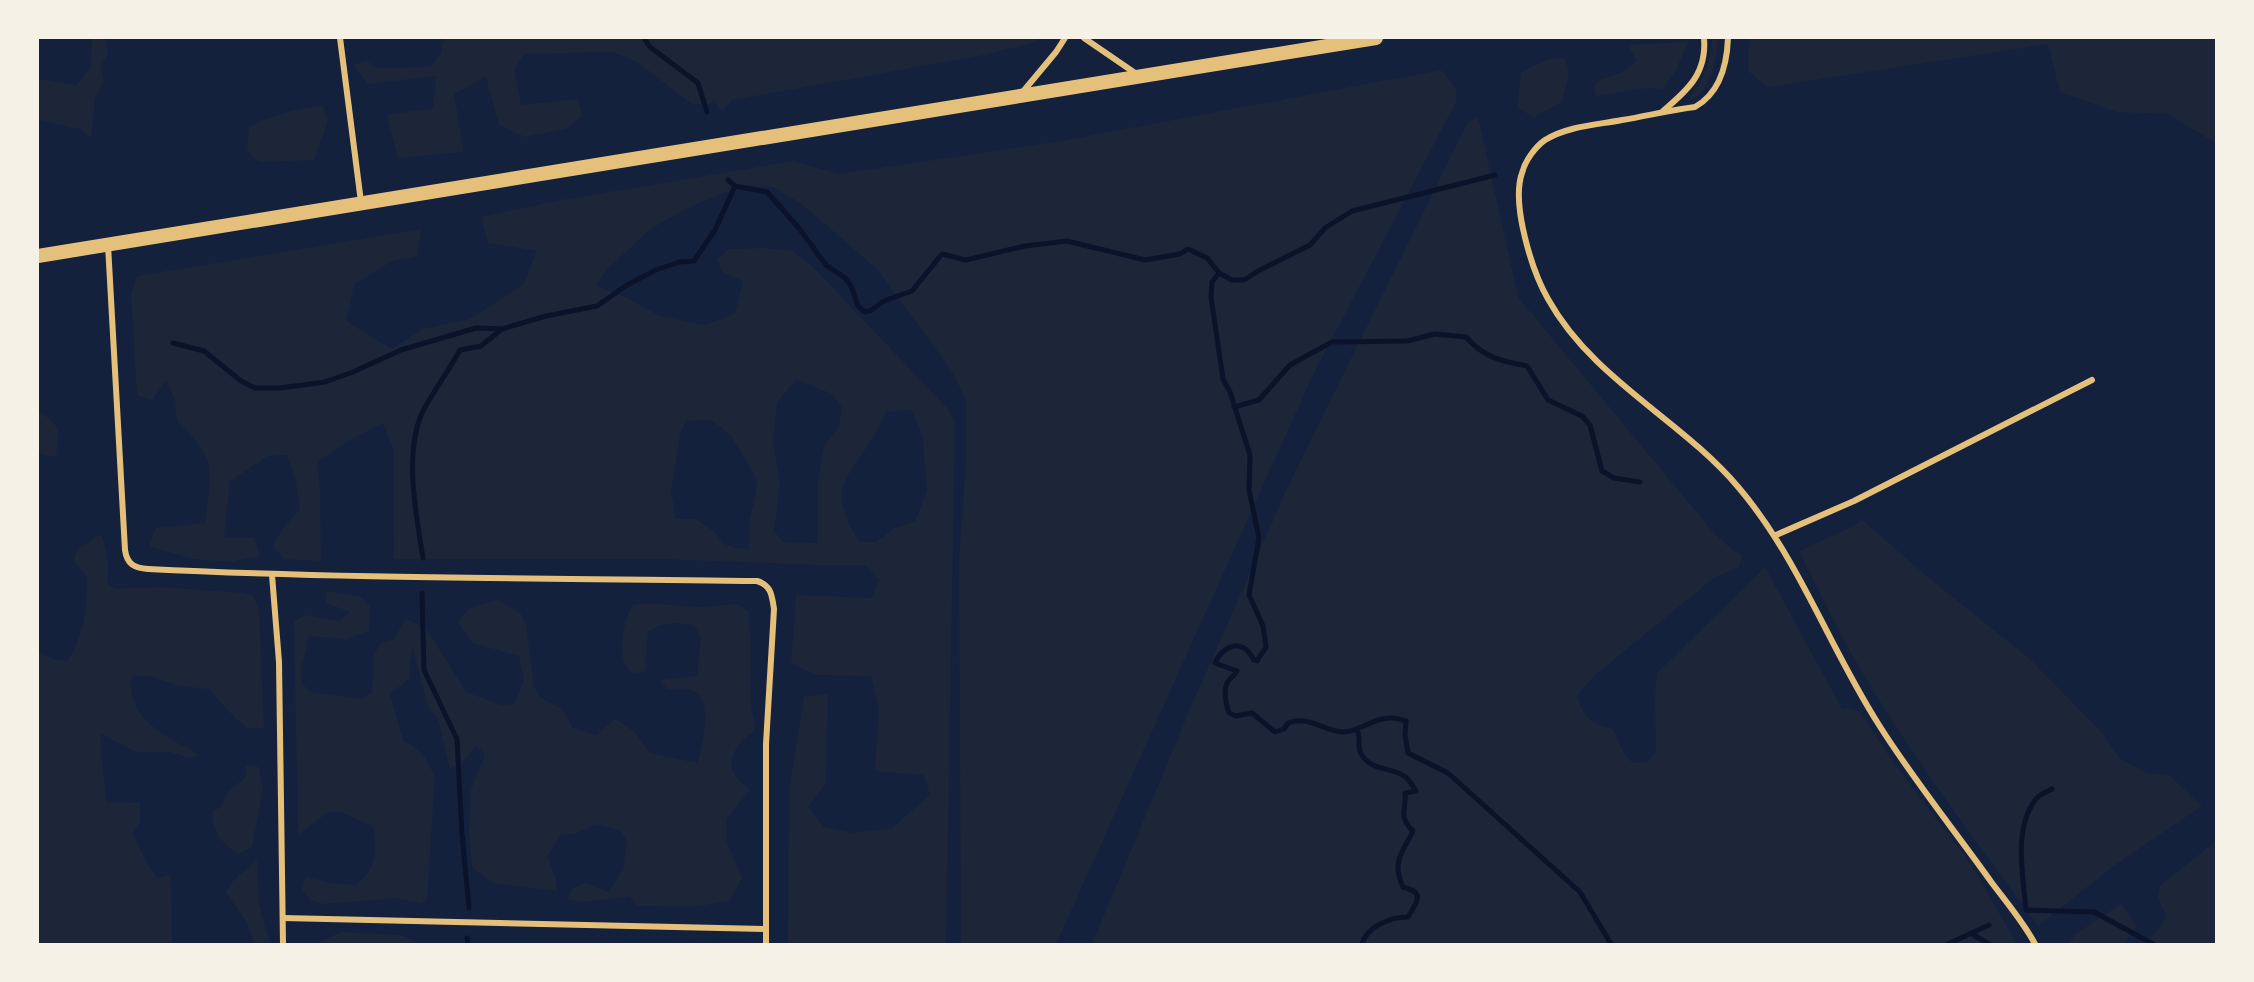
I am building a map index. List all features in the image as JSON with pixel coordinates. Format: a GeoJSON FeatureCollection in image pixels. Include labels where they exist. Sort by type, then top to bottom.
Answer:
{"type":"FeatureCollection","features":[{"type":"Feature","properties":{"kind":"main road"},"geometry":{"type":"LineString","coordinates":[[38,256],[361,201],[1376,38]]}},
{"type":"Feature","properties":{"kind":"street"},"geometry":{"type":"LineString","coordinates":[[340,38],[361,201]]}},
{"type":"Feature","properties":{"kind":"street"},"geometry":{"type":"LineString","coordinates":[[1021,94],[1065,38]]}},
{"type":"Feature","properties":{"kind":"street"},"geometry":{"type":"LineString","coordinates":[[1084,38],[1139,75]]}},
{"type":"Feature","properties":{"kind":"street"},"geometry":{"type":"LineString","coordinates":[[1662,111],[1686,92],[1695,80],[1703,63],[1704,38]]}},
{"type":"Feature","properties":{"kind":"street"},"geometry":{"type":"LineString","coordinates":[[1728,38],[1725,67],[1716,88],[1705,101],[1695,107],[1589,125],[1542,142],[1522,170],[1518,186],[1521,219],[1530,252],[1547,297],[1583,347],[1605,370],[1707,453],[1743,492],[1776,535],[1789,556],[1849,677],[1880,728],[2035,945]]}},
{"type":"Feature","properties":{"kind":"street"},"geometry":{"type":"LineString","coordinates":[[108,244],[125,550],[126,559],[138,568],[272,575],[757,581],[766,584],[771,592],[774,609],[766,744],[766,945]]}},
{"type":"Feature","properties":{"kind":"street"},"geometry":{"type":"LineString","coordinates":[[1776,535],[1854,501],[2092,380]]}},
{"type":"Feature","properties":{"kind":"street"},"geometry":{"type":"LineString","coordinates":[[272,575],[279,662],[283,945]]}},
{"type":"Feature","properties":{"kind":"street"},"geometry":{"type":"LineString","coordinates":[[283,918],[765,929]]}},
{"type":"Feature","properties":{"kind":"shaded area"},"geometry":{"type":"Polygon","coordinates":[[[92,38],[106,38],[108,54],[101,66],[104,82],[95,98],[91,138],[81,129],[38,120],[38,79],[77,85],[90,69],[92,38]]]}},
{"type":"Feature","properties":{"kind":"shaded area"},"geometry":{"type":"Polygon","coordinates":[[[445,38],[1038,38],[1036,42],[984,55],[732,100],[723,110],[719,109],[715,100],[709,104],[692,104],[637,62],[613,52],[525,54],[514,69],[521,105],[578,99],[582,115],[566,129],[525,137],[499,125],[486,77],[454,94],[464,152],[398,158],[387,115],[433,108],[436,76],[367,84],[354,65],[366,60],[376,68],[430,67],[440,55],[445,38]]]}},
{"type":"Feature","properties":{"kind":"shaded area"},"geometry":{"type":"Polygon","coordinates":[[[1712,38],[1718,38],[1718,42],[1711,75],[1703,90],[1691,100],[1690,96],[1700,83],[1706,69],[1712,38]]]}},
{"type":"Feature","properties":{"kind":"shaded area"},"geometry":{"type":"Polygon","coordinates":[[[1749,38],[2216,38],[2216,143],[2168,114],[2117,112],[2060,92],[2048,44],[1768,87],[1748,71],[1749,38]]]}},
{"type":"Feature","properties":{"kind":"shaded area"},"geometry":{"type":"Polygon","coordinates":[[[1688,42],[1676,70],[1662,89],[1647,88],[1596,96],[1594,86],[1601,79],[1621,73],[1637,61],[1628,45],[1688,42]]]}},
{"type":"Feature","properties":{"kind":"shaded area"},"geometry":{"type":"Polygon","coordinates":[[[1565,58],[1569,73],[1562,102],[1534,117],[1517,108],[1521,72],[1547,60],[1565,58]]]}},
{"type":"Feature","properties":{"kind":"shaded area"},"geometry":{"type":"Polygon","coordinates":[[[1441,70],[1456,89],[1456,102],[1312,377],[1056,944],[961,944],[959,560],[966,458],[966,402],[954,374],[878,270],[802,204],[773,187],[743,185],[690,207],[652,228],[606,270],[596,286],[621,295],[660,316],[703,325],[735,314],[743,281],[723,273],[717,259],[729,249],[764,248],[793,251],[816,270],[947,408],[955,422],[946,944],[788,944],[789,791],[804,697],[828,694],[826,782],[808,807],[824,827],[853,833],[892,828],[930,795],[924,775],[875,771],[879,709],[871,676],[816,675],[791,663],[796,595],[872,598],[879,580],[865,565],[663,559],[394,559],[393,448],[383,423],[350,440],[317,462],[320,489],[321,561],[284,559],[273,546],[282,529],[300,509],[296,481],[287,455],[268,456],[230,481],[224,537],[254,538],[260,556],[229,562],[193,559],[149,546],[156,528],[205,523],[209,472],[206,457],[200,447],[177,421],[175,399],[166,381],[152,400],[137,395],[131,294],[137,276],[421,229],[417,256],[392,261],[354,285],[346,321],[392,349],[423,329],[470,319],[523,285],[537,251],[488,243],[481,217],[561,200],[793,161],[838,174],[1055,142],[1441,70]],[[796,379],[777,403],[773,440],[780,483],[774,531],[783,542],[818,543],[818,482],[824,445],[838,429],[842,408],[832,394],[796,379]],[[912,410],[886,412],[871,441],[848,475],[843,488],[842,500],[845,513],[860,542],[876,542],[895,528],[915,521],[927,491],[923,439],[912,410]],[[711,420],[686,421],[680,434],[671,492],[676,519],[695,519],[715,532],[724,544],[749,549],[749,522],[757,479],[730,434],[711,420]]]}},
{"type":"Feature","properties":{"kind":"shaded area"},"geometry":{"type":"Polygon","coordinates":[[[323,106],[328,121],[314,160],[259,162],[247,151],[249,126],[285,113],[323,106]]]}},
{"type":"Feature","properties":{"kind":"shaded area"},"geometry":{"type":"Polygon","coordinates":[[[1478,117],[1518,297],[1713,532],[1742,556],[1739,567],[1715,577],[1595,675],[1577,695],[1585,714],[1599,725],[1613,729],[1623,752],[1633,763],[1646,762],[1656,753],[1657,673],[1765,567],[1842,709],[1851,708],[1860,712],[1891,759],[1971,864],[2017,944],[1092,944],[1190,709],[1290,482],[1468,122],[1478,117]]]}},
{"type":"Feature","properties":{"kind":"shaded area"},"geometry":{"type":"Polygon","coordinates":[[[38,410],[51,420],[57,429],[56,457],[38,453],[38,410]]]}},
{"type":"Feature","properties":{"kind":"shaded area"},"geometry":{"type":"Polygon","coordinates":[[[1862,520],[1929,578],[2031,660],[2103,734],[2119,758],[2147,773],[2169,775],[2202,806],[2115,865],[2038,926],[1914,754],[1865,678],[1799,551],[1850,528],[1862,520]]]}},
{"type":"Feature","properties":{"kind":"shaded area"},"geometry":{"type":"Polygon","coordinates":[[[97,536],[102,536],[107,554],[107,583],[115,589],[159,587],[244,593],[254,596],[259,609],[264,728],[248,728],[235,718],[209,689],[179,686],[150,676],[134,676],[130,681],[133,698],[145,720],[172,740],[200,755],[190,758],[170,752],[137,752],[101,734],[106,802],[140,803],[140,822],[133,833],[144,858],[157,878],[171,875],[172,944],[38,944],[38,651],[53,659],[67,661],[78,642],[84,621],[87,577],[74,561],[77,550],[97,536]]]}},
{"type":"Feature","properties":{"kind":"shaded area"},"geometry":{"type":"Polygon","coordinates":[[[326,591],[361,597],[370,606],[369,631],[346,639],[309,636],[301,671],[302,684],[311,692],[361,699],[372,693],[374,654],[381,643],[393,640],[406,619],[426,628],[466,692],[501,705],[514,704],[524,680],[519,656],[473,643],[458,623],[470,609],[498,600],[521,614],[526,625],[534,686],[540,697],[563,710],[573,728],[596,735],[615,719],[635,732],[650,753],[698,763],[705,722],[703,701],[691,690],[667,689],[659,680],[697,676],[701,637],[694,626],[676,623],[648,631],[645,671],[634,674],[624,663],[623,656],[622,641],[627,618],[633,605],[646,603],[698,607],[738,604],[748,611],[754,732],[736,749],[731,766],[734,775],[750,790],[726,819],[727,842],[742,878],[730,900],[695,907],[638,906],[630,897],[581,902],[567,899],[573,888],[585,883],[608,892],[623,870],[627,841],[619,830],[595,824],[575,834],[562,834],[547,856],[556,879],[557,891],[492,883],[472,867],[469,830],[471,790],[485,754],[476,746],[461,764],[450,769],[438,718],[429,710],[412,647],[409,679],[390,694],[403,740],[423,754],[435,776],[427,899],[421,903],[397,898],[323,904],[310,900],[302,889],[306,877],[330,883],[356,885],[368,872],[375,852],[373,826],[340,812],[328,812],[298,835],[294,622],[305,615],[340,621],[350,612],[326,603],[326,591]]]}},
{"type":"Feature","properties":{"kind":"shaded area"},"geometry":{"type":"Polygon","coordinates":[[[254,765],[259,768],[263,789],[252,847],[239,854],[228,846],[216,831],[212,812],[222,806],[226,793],[246,777],[246,766],[254,765]]]}},
{"type":"Feature","properties":{"kind":"shaded area"},"geometry":{"type":"Polygon","coordinates":[[[2216,841],[2216,944],[2142,944],[2157,932],[2166,916],[2158,896],[2160,886],[2216,841]]]}},
{"type":"Feature","properties":{"kind":"shaded area"},"geometry":{"type":"Polygon","coordinates":[[[257,859],[259,905],[270,944],[254,944],[247,922],[226,893],[232,882],[257,859]]]}},
{"type":"Feature","properties":{"kind":"shaded area"},"geometry":{"type":"Polygon","coordinates":[[[2121,904],[2137,926],[2124,944],[2068,944],[2076,934],[2121,904]]]}},
{"type":"Feature","properties":{"kind":"shaded area"},"geometry":{"type":"Polygon","coordinates":[[[341,932],[401,935],[422,944],[314,944],[341,932]]]}},
{"type":"Feature","properties":{"kind":"waterway"},"geometry":{"type":"LineString","coordinates":[[644,38],[650,47],[698,83],[707,112]]}},
{"type":"Feature","properties":{"kind":"waterway"},"geometry":{"type":"LineString","coordinates":[[1219,273],[1232,280],[1244,280],[1310,245],[1325,228],[1352,211],[1495,175]]}},
{"type":"Feature","properties":{"kind":"waterway"},"geometry":{"type":"LineString","coordinates":[[728,180],[735,186],[767,192],[798,227],[826,265],[845,278],[851,286],[858,306],[865,312],[884,301],[912,291],[942,254],[966,260],[1025,246],[1067,241],[1145,260],[1180,254],[1188,249],[1207,258],[1219,273],[1212,282],[1211,297],[1223,379],[1230,392],[1250,455],[1249,490],[1259,538],[1249,595],[1263,626],[1266,647],[1257,661],[1239,646],[1226,649],[1217,659],[1215,663],[1237,671],[1228,681],[1225,690],[1229,713],[1236,716],[1252,713],[1275,732],[1284,729],[1288,723],[1296,721],[1309,722],[1343,732],[1355,730],[1385,718],[1406,721],[1405,735],[1408,753],[1448,773],[1580,892],[1611,944]]}},
{"type":"Feature","properties":{"kind":"waterway"},"geometry":{"type":"LineString","coordinates":[[423,558],[413,482],[414,443],[424,409],[460,350],[481,346],[502,329],[546,316],[597,306],[627,285],[656,270],[679,262],[694,261],[715,230],[735,186]]}},
{"type":"Feature","properties":{"kind":"waterway"},"geometry":{"type":"LineString","coordinates":[[173,343],[204,351],[241,381],[255,388],[280,388],[325,382],[401,350],[476,328],[502,329]]}},
{"type":"Feature","properties":{"kind":"waterway"},"geometry":{"type":"LineString","coordinates":[[1234,407],[1259,400],[1290,365],[1332,342],[1407,341],[1435,334],[1466,337],[1487,354],[1527,366],[1548,400],[1582,416],[1590,425],[1602,471],[1614,478],[1640,482]]}},
{"type":"Feature","properties":{"kind":"waterway"},"geometry":{"type":"LineString","coordinates":[[422,593],[424,670],[457,739],[469,908]]}},
{"type":"Feature","properties":{"kind":"waterway"},"geometry":{"type":"LineString","coordinates":[[1357,730],[1360,751],[1365,759],[1376,766],[1404,776],[1416,791],[1405,793],[1405,821],[1413,831],[1402,851],[1398,870],[1403,887],[1415,892],[1418,898],[1408,917],[1380,924],[1369,932],[1362,944]]}},
{"type":"Feature","properties":{"kind":"waterway"},"geometry":{"type":"LineString","coordinates":[[2052,789],[2036,799],[2024,824],[2021,852],[2026,910],[2094,912],[2153,944]]}},
{"type":"Feature","properties":{"kind":"waterway"},"geometry":{"type":"LineString","coordinates":[[1948,944],[1989,925]]}},
{"type":"Feature","properties":{"kind":"waterway"},"geometry":{"type":"LineString","coordinates":[[1972,934],[1989,944]]}},
{"type":"Feature","properties":{"kind":"waterway"},"geometry":{"type":"LineString","coordinates":[[467,938],[468,944]]}}]}
